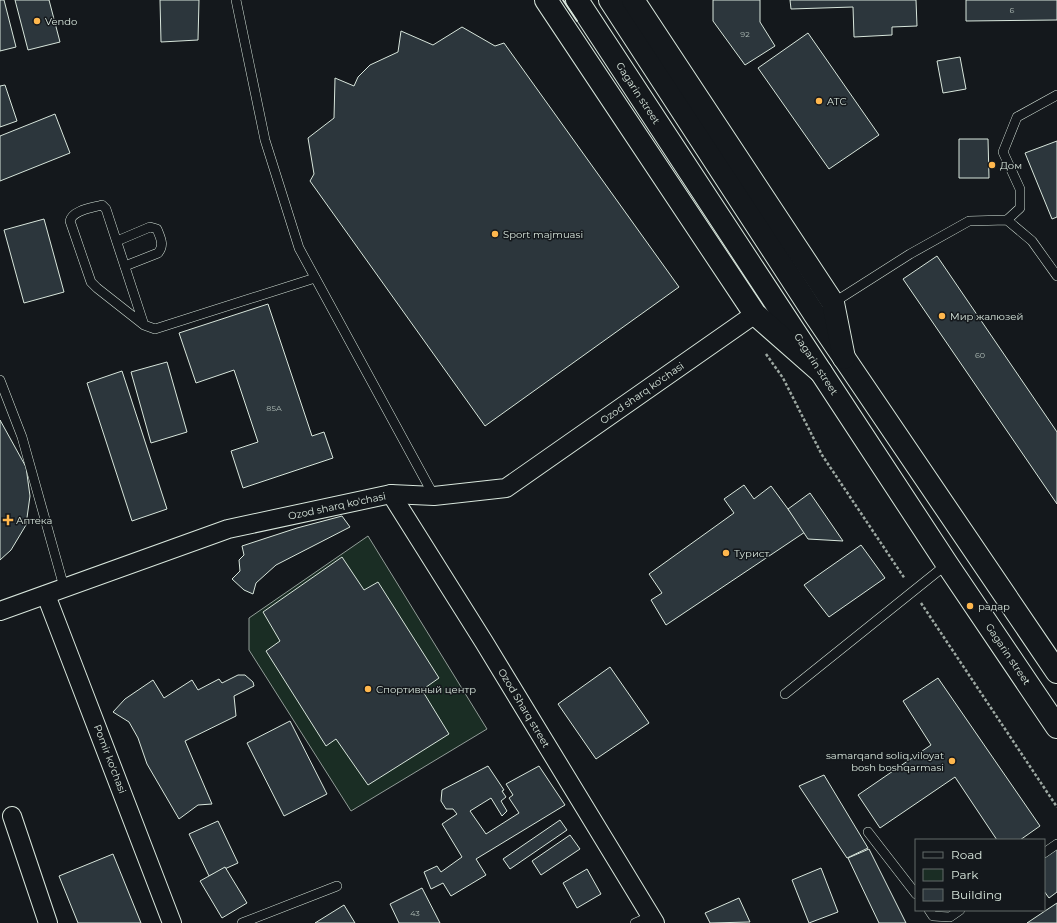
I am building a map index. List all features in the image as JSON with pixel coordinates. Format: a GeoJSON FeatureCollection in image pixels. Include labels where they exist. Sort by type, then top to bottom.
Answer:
{"type":"FeatureCollection","features":[{"type":"Feature","properties":{"kind":"main road"},"geometry":{"type":"LineString","coordinates":[[546,0],[755,314],[821,372]]}},
{"type":"Feature","properties":{"kind":"main road","name":"Gagarin street"},"geometry":{"type":"LineString","coordinates":[[577,0],[947,564],[1057,727]]}},
{"type":"Feature","properties":{"kind":"main road"},"geometry":{"type":"LineString","coordinates":[[610,0],[824,309]]}},
{"type":"Feature","properties":{"kind":"main road"},"geometry":{"type":"LineString","coordinates":[[633,0],[824,309],[844,358],[1057,671]]}},
{"type":"Feature","properties":{"kind":"street","name":"Ozod sharq ko'chasi"},"geometry":{"type":"LineString","coordinates":[[0,611],[228,529],[391,494],[434,496],[506,488],[755,314]]}},
{"type":"Feature","properties":{"kind":"street","name":"Ozod Sharq street"},"geometry":{"type":"LineString","coordinates":[[391,494],[653,919]]}},
{"type":"Feature","properties":{"kind":"street","name":"Pomir ko'chasi"},"geometry":{"type":"LineString","coordinates":[[46,594],[172,923]]}},
{"type":"Feature","properties":{"kind":"street"},"geometry":{"type":"LineString","coordinates":[[12,816],[48,923]]}},
{"type":"Feature","properties":{"kind":"lane"},"geometry":{"type":"LineString","coordinates":[[236,0],[265,140],[298,248],[434,496]]}},
{"type":"Feature","properties":{"kind":"lane"},"geometry":{"type":"LineString","coordinates":[[824,309],[910,254],[968,221],[1007,220],[1020,208],[1020,189],[1003,152],[1016,117],[1057,95]]}},
{"type":"Feature","properties":{"kind":"lane"},"geometry":{"type":"LineString","coordinates":[[144,325],[104,206],[102,205],[77,213],[71,217],[70,221],[91,282],[144,325],[156,328],[315,278]]}},
{"type":"Feature","properties":{"kind":"lane"},"geometry":{"type":"LineString","coordinates":[[1007,220],[1032,241],[1057,276]]}},
{"type":"Feature","properties":{"kind":"lane"},"geometry":{"type":"LineString","coordinates":[[117,241],[150,226],[157,229],[162,242],[161,250],[158,253],[125,266]]}},
{"type":"Feature","properties":{"kind":"lane"},"geometry":{"type":"LineString","coordinates":[[0,380],[22,437],[64,587]]}},
{"type":"Feature","properties":{"kind":"lane"},"geometry":{"type":"LineString","coordinates":[[785,694],[947,564]]}},
{"type":"Feature","properties":{"kind":"lane"},"geometry":{"type":"LineString","coordinates":[[868,832],[915,893]]}},
{"type":"Feature","properties":{"kind":"lane"},"geometry":{"type":"LineString","coordinates":[[1045,851],[1057,844]]}},
{"type":"Feature","properties":{"kind":"lane"},"geometry":{"type":"LineString","coordinates":[[242,923],[337,886]]}},
{"type":"Feature","properties":{"kind":"lane"},"geometry":{"type":"LineString","coordinates":[[929,911],[933,916],[950,917],[959,911]]}},
{"type":"Feature","properties":{"kind":"lane"},"geometry":{"type":"LineString","coordinates":[[635,923],[653,919]]}},
{"type":"Feature","properties":{"kind":"path"},"geometry":{"type":"LineString","coordinates":[[762,348],[783,378],[822,455],[1057,807]]}},
{"type":"Feature","properties":{"kind":"green space","name":"Спортивный центр"},"geometry":{"type":"Polygon","coordinates":[[[368,536],[487,729],[351,811],[249,650],[249,618],[368,536]]]}},
{"type":"Feature","properties":{"kind":"building"},"geometry":{"type":"Polygon","coordinates":[[[0,0],[4,0],[16,47],[0,51],[0,0]]]}},
{"type":"Feature","properties":{"kind":"building","name":"Vendo"},"geometry":{"type":"Polygon","coordinates":[[[15,0],[49,0],[60,42],[28,50],[15,0]]]}},
{"type":"Feature","properties":{"kind":"building"},"geometry":{"type":"Polygon","coordinates":[[[160,0],[199,0],[198,40],[161,42],[160,0]]]}},
{"type":"Feature","properties":{"kind":"building"},"geometry":{"type":"Polygon","coordinates":[[[713,0],[760,0],[760,22],[775,46],[745,65],[713,21],[713,0]]]}},
{"type":"Feature","properties":{"kind":"building"},"geometry":{"type":"Polygon","coordinates":[[[790,0],[916,0],[917,26],[892,27],[892,35],[854,37],[853,7],[791,9],[790,0]]]}},
{"type":"Feature","properties":{"kind":"building"},"geometry":{"type":"Polygon","coordinates":[[[966,0],[1057,0],[1057,20],[966,21],[966,0]]]}},
{"type":"Feature","properties":{"kind":"building","name":"Sport majmuasi"},"geometry":{"type":"Polygon","coordinates":[[[462,27],[495,46],[504,43],[679,287],[485,426],[310,181],[314,174],[308,138],[334,118],[335,78],[354,86],[358,77],[370,65],[398,52],[401,31],[433,45],[462,27]]]}},
{"type":"Feature","properties":{"kind":"building","name":"ATC"},"geometry":{"type":"Polygon","coordinates":[[[808,33],[879,135],[829,169],[758,68],[808,33]]]}},
{"type":"Feature","properties":{"kind":"building"},"geometry":{"type":"Polygon","coordinates":[[[960,57],[966,89],[943,93],[937,61],[960,57]]]}},
{"type":"Feature","properties":{"kind":"building"},"geometry":{"type":"Polygon","coordinates":[[[5,85],[17,121],[0,127],[0,86],[5,85]]]}},
{"type":"Feature","properties":{"kind":"building"},"geometry":{"type":"Polygon","coordinates":[[[55,114],[70,153],[0,181],[0,136],[55,114]]]}},
{"type":"Feature","properties":{"kind":"building"},"geometry":{"type":"Polygon","coordinates":[[[959,139],[988,139],[989,178],[959,178],[959,139]]]}},
{"type":"Feature","properties":{"kind":"building"},"geometry":{"type":"Polygon","coordinates":[[[1057,141],[1057,217],[1052,219],[1025,153],[1057,141]]]}},
{"type":"Feature","properties":{"kind":"building"},"geometry":{"type":"Polygon","coordinates":[[[44,219],[64,292],[24,303],[4,230],[44,219]]]}},
{"type":"Feature","properties":{"kind":"building"},"geometry":{"type":"Polygon","coordinates":[[[937,256],[1057,432],[1057,504],[903,279],[937,256]]]}},
{"type":"Feature","properties":{"kind":"building"},"geometry":{"type":"Polygon","coordinates":[[[268,304],[312,436],[324,432],[333,458],[243,488],[231,451],[258,442],[234,370],[196,383],[179,333],[268,304]]]}},
{"type":"Feature","properties":{"kind":"building"},"geometry":{"type":"Polygon","coordinates":[[[167,362],[187,432],[151,443],[131,372],[167,362]]]}},
{"type":"Feature","properties":{"kind":"building"},"geometry":{"type":"Polygon","coordinates":[[[122,371],[167,509],[132,521],[87,383],[122,371]]]}},
{"type":"Feature","properties":{"kind":"building"},"geometry":{"type":"Polygon","coordinates":[[[0,420],[26,467],[30,496],[26,525],[11,550],[0,560],[0,420]]]}},
{"type":"Feature","properties":{"kind":"building","name":"Турист"},"geometry":{"type":"Polygon","coordinates":[[[744,485],[754,499],[771,486],[805,532],[666,625],[651,600],[662,593],[649,574],[734,513],[724,499],[744,485]]]}},
{"type":"Feature","properties":{"kind":"building"},"geometry":{"type":"Polygon","coordinates":[[[810,493],[843,541],[808,539],[788,509],[810,493]]]}},
{"type":"Feature","properties":{"kind":"building"},"geometry":{"type":"Polygon","coordinates":[[[342,516],[350,527],[276,565],[256,583],[253,594],[244,590],[232,579],[240,571],[239,560],[244,555],[242,546],[297,528],[342,516]]]}},
{"type":"Feature","properties":{"kind":"building"},"geometry":{"type":"Polygon","coordinates":[[[861,545],[885,578],[829,617],[804,585],[861,545]]]}},
{"type":"Feature","properties":{"kind":"building","name":"Спортивный центр"},"geometry":{"type":"Polygon","coordinates":[[[342,557],[364,590],[378,582],[439,678],[422,690],[449,734],[368,785],[336,739],[326,746],[266,651],[280,641],[263,612],[342,557]]]}},
{"type":"Feature","properties":{"kind":"building"},"geometry":{"type":"Polygon","coordinates":[[[610,667],[649,723],[596,759],[558,704],[610,667]]]}},
{"type":"Feature","properties":{"kind":"building"},"geometry":{"type":"Polygon","coordinates":[[[238,675],[245,675],[253,682],[254,686],[234,696],[236,716],[185,741],[212,804],[198,805],[179,819],[147,764],[138,738],[129,722],[113,712],[125,699],[153,680],[164,698],[192,680],[198,690],[219,679],[222,683],[238,675]]]}},
{"type":"Feature","properties":{"kind":"building","name":"samarqand soliq viloyat bosh boshqarmasi"},"geometry":{"type":"Polygon","coordinates":[[[938,678],[1040,826],[1021,839],[996,839],[955,777],[880,828],[858,795],[931,745],[903,701],[938,678]]]}},
{"type":"Feature","properties":{"kind":"building"},"geometry":{"type":"Polygon","coordinates":[[[290,721],[327,794],[284,816],[247,743],[290,721]]]}},
{"type":"Feature","properties":{"kind":"building"},"geometry":{"type":"Polygon","coordinates":[[[488,766],[504,790],[502,791],[506,797],[501,801],[507,811],[502,816],[491,798],[470,811],[486,834],[519,813],[509,798],[513,795],[506,784],[539,766],[565,805],[476,859],[486,875],[451,896],[443,883],[431,889],[424,872],[437,866],[441,872],[462,857],[442,824],[457,814],[453,809],[446,809],[441,801],[442,790],[488,766]]]}},
{"type":"Feature","properties":{"kind":"building"},"geometry":{"type":"Polygon","coordinates":[[[824,775],[868,848],[847,858],[799,786],[824,775]]]}},
{"type":"Feature","properties":{"kind":"building"},"geometry":{"type":"Polygon","coordinates":[[[560,820],[567,830],[510,869],[503,859],[560,820]]]}},
{"type":"Feature","properties":{"kind":"building"},"geometry":{"type":"Polygon","coordinates":[[[218,821],[238,863],[209,876],[189,834],[218,821]]]}},
{"type":"Feature","properties":{"kind":"building"},"geometry":{"type":"Polygon","coordinates":[[[570,835],[580,849],[541,875],[532,861],[570,835]]]}},
{"type":"Feature","properties":{"kind":"building"},"geometry":{"type":"Polygon","coordinates":[[[869,849],[906,923],[879,923],[848,858],[869,849]]]}},
{"type":"Feature","properties":{"kind":"building"},"geometry":{"type":"Polygon","coordinates":[[[1057,849],[1057,892],[1049,898],[1045,892],[1045,857],[1057,849]]]}},
{"type":"Feature","properties":{"kind":"building"},"geometry":{"type":"Polygon","coordinates":[[[113,854],[141,923],[78,923],[59,876],[113,854]]]}},
{"type":"Feature","properties":{"kind":"building"},"geometry":{"type":"Polygon","coordinates":[[[225,867],[247,903],[222,918],[200,881],[225,867]]]}},
{"type":"Feature","properties":{"kind":"building"},"geometry":{"type":"Polygon","coordinates":[[[821,868],[838,912],[809,923],[792,880],[821,868]]]}},
{"type":"Feature","properties":{"kind":"building"},"geometry":{"type":"Polygon","coordinates":[[[587,869],[601,894],[577,908],[563,883],[587,869]]]}},
{"type":"Feature","properties":{"kind":"building"},"geometry":{"type":"Polygon","coordinates":[[[422,888],[440,923],[399,923],[390,904],[422,888]]]}},
{"type":"Feature","properties":{"kind":"building"},"geometry":{"type":"Polygon","coordinates":[[[739,898],[750,922],[710,923],[705,913],[739,898]]]}},
{"type":"Feature","properties":{"kind":"building"},"geometry":{"type":"Polygon","coordinates":[[[1057,903],[1057,923],[1027,923],[1057,903]]]}},
{"type":"Feature","properties":{"kind":"building"},"geometry":{"type":"Polygon","coordinates":[[[344,905],[355,923],[315,923],[344,905]]]}},
{"type":"Feature","properties":{"kind":"wall"},"geometry":{"type":"LineString","coordinates":[[563,0],[577,21]]}},
{"type":"Feature","properties":{"kind":"place","name":"Vendo"},"geometry":{"type":"Point","coordinates":[37,21]}},
{"type":"Feature","properties":{"kind":"place","name":"ATC"},"geometry":{"type":"Point","coordinates":[819,101]}},
{"type":"Feature","properties":{"kind":"place","name":"Дом"},"geometry":{"type":"Point","coordinates":[992,165]}},
{"type":"Feature","properties":{"kind":"place","name":"Sport majmuasi"},"geometry":{"type":"Point","coordinates":[495,234]}},
{"type":"Feature","properties":{"kind":"place","name":"Мир жалюзей"},"geometry":{"type":"Point","coordinates":[942,316]}},
{"type":"Feature","properties":{"kind":"place","name":"Аптека"},"geometry":{"type":"Point","coordinates":[8,520]}},
{"type":"Feature","properties":{"kind":"place","name":"Турист"},"geometry":{"type":"Point","coordinates":[726,553]}},
{"type":"Feature","properties":{"kind":"place","name":"радар"},"geometry":{"type":"Point","coordinates":[970,606]}},
{"type":"Feature","properties":{"kind":"place","name":"Спортивный центр"},"geometry":{"type":"Point","coordinates":[368,689]}},
{"type":"Feature","properties":{"kind":"place","name":"samarqand soliq viloyat bosh boshqarmasi"},"geometry":{"type":"Point","coordinates":[952,761]}}]}
